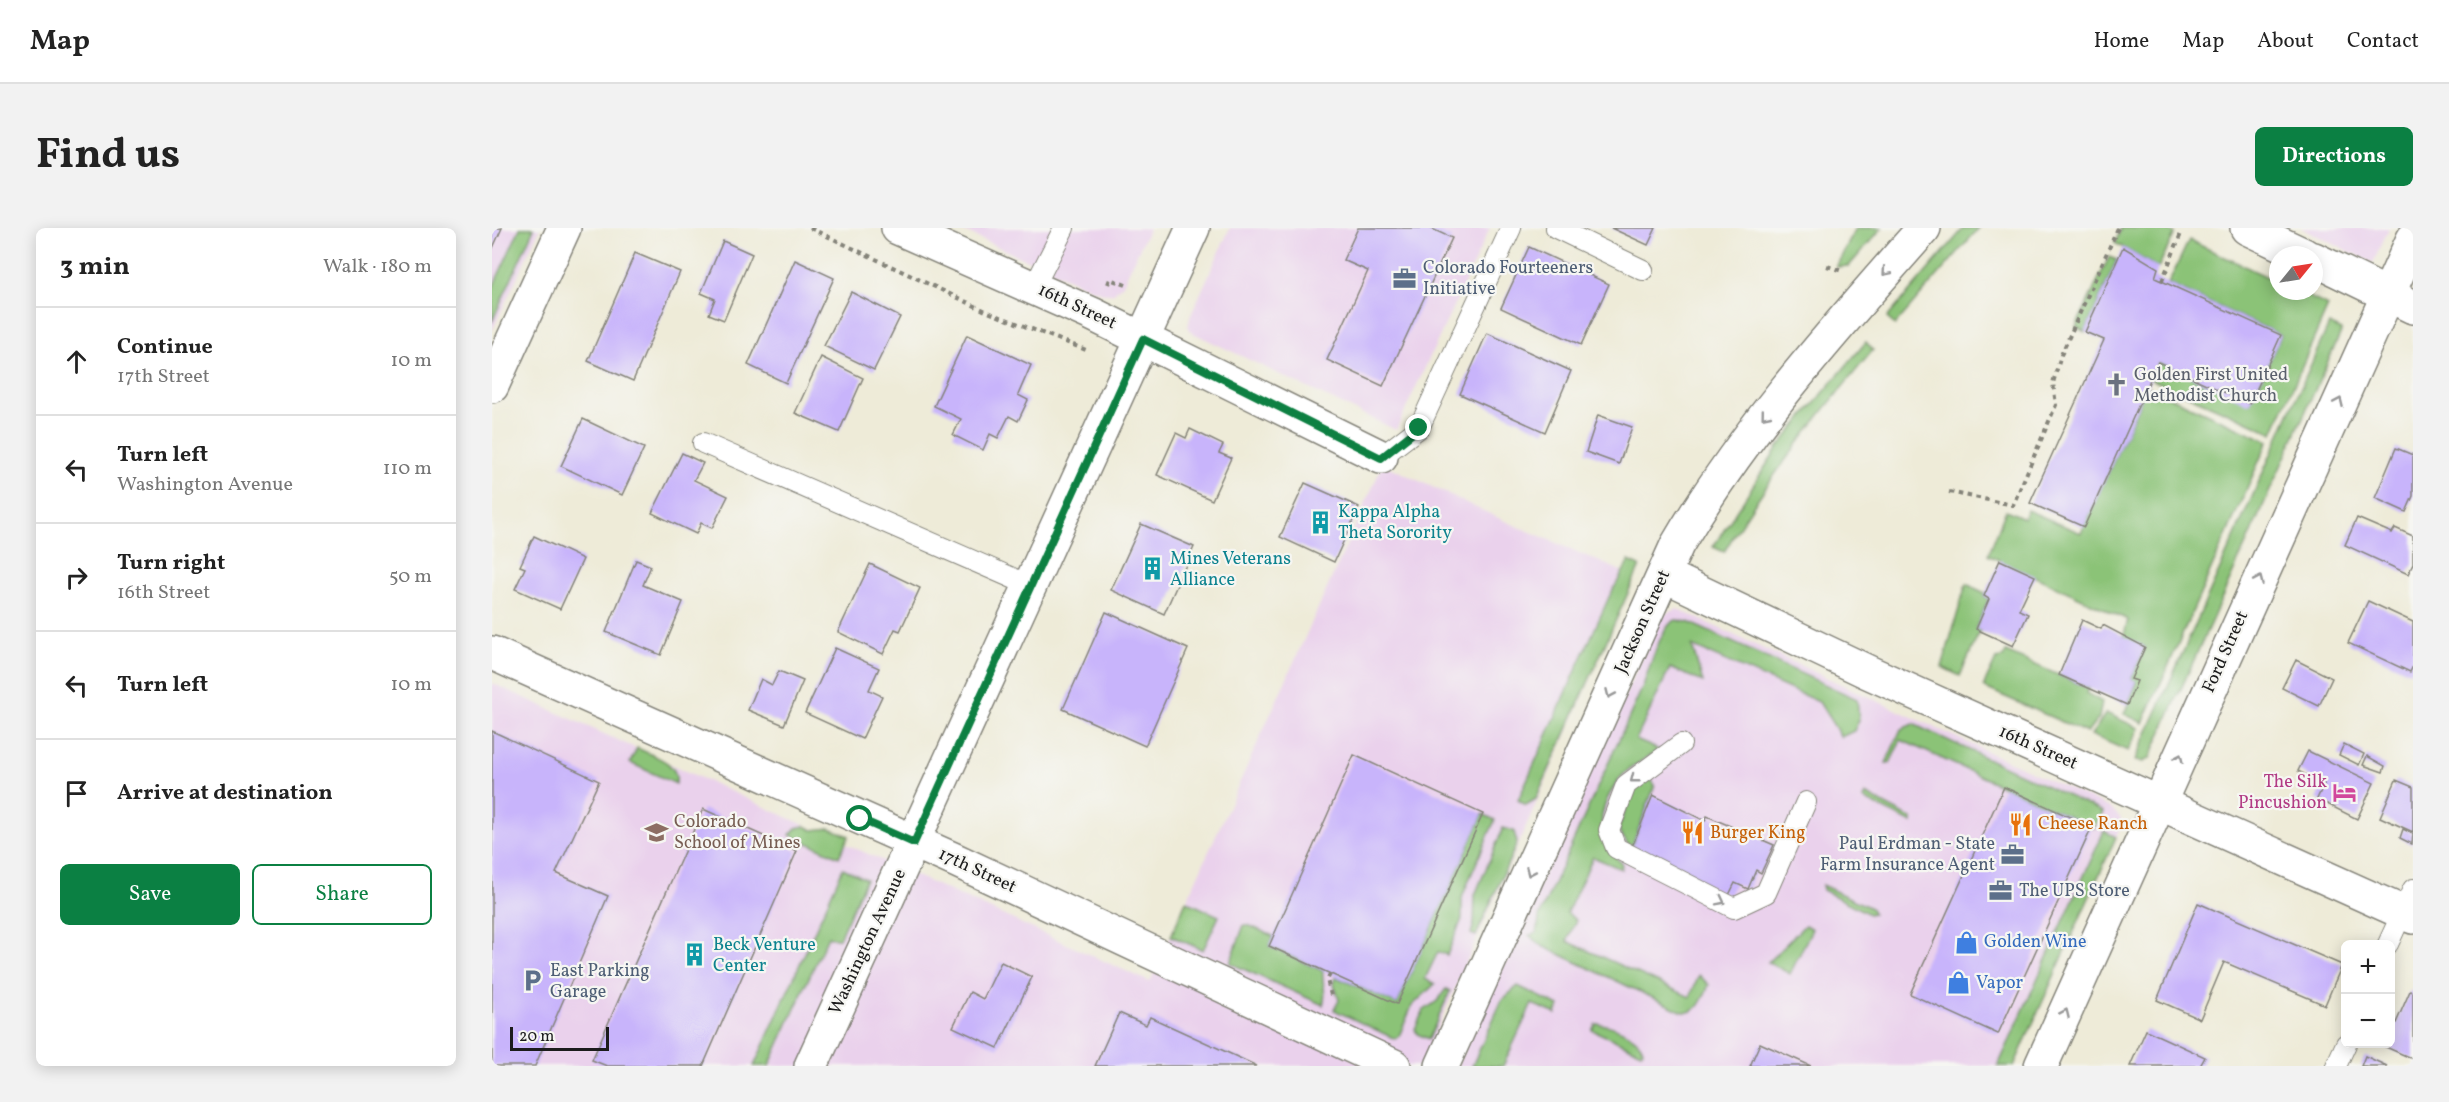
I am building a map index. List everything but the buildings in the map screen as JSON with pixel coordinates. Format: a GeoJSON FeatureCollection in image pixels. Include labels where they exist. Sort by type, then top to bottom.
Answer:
{"type":"FeatureCollection","features":[{"type":"Feature","properties":{"kind":"street"},"geometry":{"type":"LineString","coordinates":[[492,386],[564,228]]}},
{"type":"Feature","properties":{"kind":"street","name":"16th Street"},"geometry":{"type":"LineString","coordinates":[[898,228],[1034,287],[1381,458]]}},
{"type":"Feature","properties":{"kind":"street","name":"Washington Avenue"},"geometry":{"type":"LineString","coordinates":[[811,1066],[1193,228]]}},
{"type":"Feature","properties":{"kind":"street","name":"Jackson Street"},"geometry":{"type":"LineString","coordinates":[[1442,1066],[1677,545],[1709,490],[1739,448],[1830,336],[1924,228]]}},
{"type":"Feature","properties":{"kind":"street"},"geometry":{"type":"LineString","coordinates":[[2247,228],[2285,246]]}},
{"type":"Feature","properties":{"kind":"street","name":"Ford Street"},"geometry":{"type":"LineString","coordinates":[[2041,1066],[2159,802],[2400,300],[2413,239]]}},
{"type":"Feature","properties":{"kind":"street"},"geometry":{"type":"LineString","coordinates":[[2323,264],[2400,300]]}},
{"type":"Feature","properties":{"kind":"street","name":"16th Street"},"geometry":{"type":"LineString","coordinates":[[1664,575],[1868,672],[2159,802],[2410,906]]}},
{"type":"Feature","properties":{"kind":"street","name":"17th Street"},"geometry":{"type":"LineString","coordinates":[[492,653],[914,843],[1394,1066]]}},
{"type":"Feature","properties":{"kind":"lane"},"geometry":{"type":"LineString","coordinates":[[1034,287],[1064,228]]}},
{"type":"Feature","properties":{"kind":"lane"},"geometry":{"type":"LineString","coordinates":[[1381,458],[1419,428],[1511,228]]}},
{"type":"Feature","properties":{"kind":"lane"},"geometry":{"type":"LineString","coordinates":[[1556,228],[1643,270]]}},
{"type":"Feature","properties":{"kind":"lane"},"geometry":{"type":"LineString","coordinates":[[703,443],[1030,585]]}},
{"type":"Feature","properties":{"kind":"lane"},"geometry":{"type":"LineString","coordinates":[[1681,744],[1626,785],[1609,830],[1616,848],[1734,908],[1766,893],[1806,802]]}},
{"type":"Feature","properties":{"kind":"lane"},"geometry":{"type":"LineString","coordinates":[[2391,940],[2410,906]]}},
{"type":"Feature","properties":{"kind":"lane"},"geometry":{"type":"LineString","coordinates":[[2336,1066],[2344,1048]]}},
{"type":"Feature","properties":{"kind":"path"},"geometry":{"type":"LineString","coordinates":[[810,228],[988,312],[1086,350]]}},
{"type":"Feature","properties":{"kind":"path"},"geometry":{"type":"LineString","coordinates":[[1949,492],[2013,505],[2056,405],[2053,383],[2061,355],[2118,228]]}},
{"type":"Feature","properties":{"kind":"path"},"geometry":{"type":"LineString","coordinates":[[2162,281],[2182,231]]}},
{"type":"Feature","properties":{"kind":"path"},"geometry":{"type":"LineString","coordinates":[[1110,279],[1126,285]]}},
{"type":"Feature","properties":{"kind":"path"},"geometry":{"type":"LineString","coordinates":[[1329,1004],[1332,998],[1327,980],[1330,974]]}},
{"type":"Feature","properties":{"kind":"shaded area"},"geometry":{"type":"Polygon","coordinates":[[[492,228],[540,228],[492,331],[492,228]]]}},
{"type":"Feature","properties":{"kind":"shaded area"},"geometry":{"type":"Polygon","coordinates":[[[956,228],[1149,228],[1123,284],[1114,293],[1107,294],[1091,289],[956,228]]]}},
{"type":"Feature","properties":{"kind":"shaded area"},"geometry":{"type":"Polygon","coordinates":[[[1230,228],[1490,228],[1396,430],[1191,332],[1188,328],[1190,317],[1230,228]]]}},
{"type":"Feature","properties":{"kind":"shaded area"},"geometry":{"type":"Polygon","coordinates":[[[2301,228],[2389,228],[2373,263],[2301,228]]]}},
{"type":"Feature","properties":{"kind":"shaded area","name":"Colorado School of Mines"},"geometry":{"type":"Polygon","coordinates":[[[1383,464],[1505,521],[1635,577],[1421,1066],[492,1066],[492,683],[1150,982],[1383,464]]]}},
{"type":"Feature","properties":{"kind":"shaded area"},"geometry":{"type":"Polygon","coordinates":[[[1677,609],[2110,808],[2120,817],[2122,822],[2116,837],[2014,1066],[1457,1066],[1661,616],[1677,609]]]}},
{"type":"Feature","properties":{"kind":"green space"},"geometry":{"type":"Polygon","coordinates":[[[520,228],[534,228],[492,322],[492,289],[520,228]]]}},
{"type":"Feature","properties":{"kind":"green space"},"geometry":{"type":"Polygon","coordinates":[[[1856,228],[1882,228],[1849,266],[1836,267],[1856,228]]]}},
{"type":"Feature","properties":{"kind":"green space"},"geometry":{"type":"Polygon","coordinates":[[[1964,228],[1979,228],[1895,325],[1887,318],[1964,228]]]}},
{"type":"Feature","properties":{"kind":"green space"},"geometry":{"type":"Polygon","coordinates":[[[2121,228],[2164,228],[2175,233],[2158,268],[2115,243],[2121,228]]]}},
{"type":"Feature","properties":{"kind":"green space"},"geometry":{"type":"Polygon","coordinates":[[[2189,240],[2269,278],[2269,300],[2316,300],[2328,306],[2273,433],[2151,379],[2158,362],[2250,403],[2281,335],[2168,284],[2189,240]]]}},
{"type":"Feature","properties":{"kind":"green space"},"geometry":{"type":"Polygon","coordinates":[[[2109,257],[2117,260],[2085,332],[2076,327],[2109,257]]]}},
{"type":"Feature","properties":{"kind":"green space"},"geometry":{"type":"Polygon","coordinates":[[[2329,324],[2342,330],[2150,758],[2143,762],[2135,760],[2329,324]]]}},
{"type":"Feature","properties":{"kind":"green space"},"geometry":{"type":"Polygon","coordinates":[[[1866,342],[1873,350],[1813,423],[1776,473],[1724,552],[1713,547],[1778,447],[1866,342]]]}},
{"type":"Feature","properties":{"kind":"green space"},"geometry":{"type":"Polygon","coordinates":[[[2147,387],[2268,441],[2143,723],[2124,714],[2137,682],[2131,679],[2145,647],[2123,638],[2128,620],[1988,555],[2006,510],[2024,518],[2027,510],[2081,533],[2147,387]]]}},
{"type":"Feature","properties":{"kind":"green space"},"geometry":{"type":"Polygon","coordinates":[[[1629,561],[1640,566],[1536,799],[1526,805],[1518,800],[1609,597],[1629,561]]]}},
{"type":"Feature","properties":{"kind":"green space"},"geometry":{"type":"Polygon","coordinates":[[[1966,584],[1985,593],[1984,596],[1989,599],[1976,628],[1980,631],[1960,676],[1942,667],[1966,584]]]}},
{"type":"Feature","properties":{"kind":"green space"},"geometry":{"type":"Polygon","coordinates":[[[1676,620],[1688,622],[1857,699],[1859,720],[1854,731],[1841,737],[1819,702],[1692,646],[1703,682],[1670,668],[1636,740],[1659,750],[1624,773],[1613,789],[1603,812],[1603,833],[1613,854],[1622,864],[1621,869],[1593,857],[1567,913],[1576,920],[1567,941],[1690,997],[1699,975],[1709,985],[1697,1008],[1688,1012],[1683,1012],[1542,946],[1529,935],[1537,933],[1539,917],[1643,686],[1661,639],[1671,623],[1676,620]]]}},
{"type":"Feature","properties":{"kind":"green space"},"geometry":{"type":"Polygon","coordinates":[[[2006,652],[2088,688],[2086,693],[2102,702],[2099,718],[2087,733],[1983,687],[1996,659],[2003,658],[2006,652]]]}},
{"type":"Feature","properties":{"kind":"green space"},"geometry":{"type":"Polygon","coordinates":[[[2106,713],[2139,728],[2128,751],[2091,735],[2106,713]]]}},
{"type":"Feature","properties":{"kind":"green space"},"geometry":{"type":"Polygon","coordinates":[[[1913,724],[2103,812],[2094,828],[1901,740],[1890,763],[1886,763],[1901,729],[1913,724]]]}},
{"type":"Feature","properties":{"kind":"green space"},"geometry":{"type":"Polygon","coordinates":[[[637,748],[670,765],[676,776],[676,784],[630,763],[637,748]]]}},
{"type":"Feature","properties":{"kind":"green space"},"geometry":{"type":"Polygon","coordinates":[[[1649,777],[1655,785],[1631,849],[1618,830],[1633,790],[1649,777]]]}},
{"type":"Feature","properties":{"kind":"green space"},"geometry":{"type":"Polygon","coordinates":[[[1865,794],[1912,819],[1912,823],[1863,799],[1865,794]]]}},
{"type":"Feature","properties":{"kind":"green space"},"geometry":{"type":"Polygon","coordinates":[[[1483,814],[1495,820],[1462,898],[1462,919],[1447,955],[1438,952],[1425,979],[1435,984],[1412,1006],[1399,1036],[1395,1039],[1334,1010],[1339,1000],[1333,982],[1336,977],[1397,1004],[1483,814]]]}},
{"type":"Feature","properties":{"kind":"green space"},"geometry":{"type":"Polygon","coordinates":[[[805,826],[813,830],[830,828],[849,836],[839,857],[790,835],[796,828],[805,826]]]}},
{"type":"Feature","properties":{"kind":"green space"},"geometry":{"type":"Polygon","coordinates":[[[1503,828],[1514,831],[1517,843],[1476,936],[1471,934],[1474,923],[1475,895],[1503,828]]]}},
{"type":"Feature","properties":{"kind":"green space"},"geometry":{"type":"Polygon","coordinates":[[[2104,831],[2116,837],[2014,1066],[1998,1066],[2104,831]]]}},
{"type":"Feature","properties":{"kind":"green space"},"geometry":{"type":"Polygon","coordinates":[[[843,868],[866,879],[839,938],[828,936],[769,1066],[754,1066],[843,868]]]}},
{"type":"Feature","properties":{"kind":"green space"},"geometry":{"type":"Polygon","coordinates":[[[1822,885],[1871,908],[1873,913],[1869,914],[1823,890],[1822,885]]]}},
{"type":"Feature","properties":{"kind":"green space"},"geometry":{"type":"Polygon","coordinates":[[[1186,901],[1219,916],[1203,950],[1171,936],[1186,901]]]}},
{"type":"Feature","properties":{"kind":"green space"},"geometry":{"type":"Polygon","coordinates":[[[1244,925],[1273,936],[1269,946],[1323,971],[1325,996],[1323,1005],[1230,963],[1244,925]]]}},
{"type":"Feature","properties":{"kind":"green space"},"geometry":{"type":"Polygon","coordinates":[[[1805,925],[1812,929],[1790,974],[1768,962],[1805,925]]]}},
{"type":"Feature","properties":{"kind":"green space"},"geometry":{"type":"Polygon","coordinates":[[[1518,986],[1559,1006],[1556,1014],[1532,1004],[1503,1066],[1472,1066],[1502,1000],[1518,986]]]}},
{"type":"Feature","properties":{"kind":"green space"},"geometry":{"type":"Polygon","coordinates":[[[1446,989],[1450,991],[1429,1039],[1417,1034],[1415,1029],[1423,1011],[1437,1001],[1446,989]]]}},
{"type":"Feature","properties":{"kind":"green space"},"geometry":{"type":"Polygon","coordinates":[[[1596,1024],[1623,1031],[1636,1040],[1643,1050],[1641,1052],[1592,1030],[1596,1024]]]}},
{"type":"Feature","properties":{"kind":"place","name":"Colorado Fourteeners Initiative"},"geometry":{"type":"Point","coordinates":[1405,278]}},
{"type":"Feature","properties":{"kind":"place","name":"Golden First United Methodist Church"},"geometry":{"type":"Point","coordinates":[2116,385]}},
{"type":"Feature","properties":{"kind":"place","name":"Kappa Alpha Theta Sorority"},"geometry":{"type":"Point","coordinates":[1320,522]}},
{"type":"Feature","properties":{"kind":"place","name":"Mines Veterans Alliance"},"geometry":{"type":"Point","coordinates":[1152,569]}},
{"type":"Feature","properties":{"kind":"place","name":"The Silk Pincushion"},"geometry":{"type":"Point","coordinates":[2345,792]}},
{"type":"Feature","properties":{"kind":"place","name":"Cheese Ranch"},"geometry":{"type":"Point","coordinates":[2020,824]}},
{"type":"Feature","properties":{"kind":"place","name":"Colorado School of Mines"},"geometry":{"type":"Point","coordinates":[656,832]}},
{"type":"Feature","properties":{"kind":"place","name":"Burger King"},"geometry":{"type":"Point","coordinates":[1692,833]}},
{"type":"Feature","properties":{"kind":"place","name":"Paul Erdman - State Farm Insurance Agent"},"geometry":{"type":"Point","coordinates":[2013,854]}},
{"type":"Feature","properties":{"kind":"place","name":"The UPS Store"},"geometry":{"type":"Point","coordinates":[2001,891]}},
{"type":"Feature","properties":{"kind":"place","name":"Golden Wine"},"geometry":{"type":"Point","coordinates":[1966,942]}},
{"type":"Feature","properties":{"kind":"place","name":"Beck Venture Center"},"geometry":{"type":"Point","coordinates":[695,955]}},
{"type":"Feature","properties":{"kind":"place","name":"East Parking Garage"},"geometry":{"type":"Point","coordinates":[532,981]}},
{"type":"Feature","properties":{"kind":"place","name":"Vapor"},"geometry":{"type":"Point","coordinates":[1958,983]}},
{"type":"Feature","properties":{"kind":"route"},"geometry":{"type":"LineString","coordinates":[[860,819],[914,843],[1143,339],[1381,458],[1419,428]]}}]}
